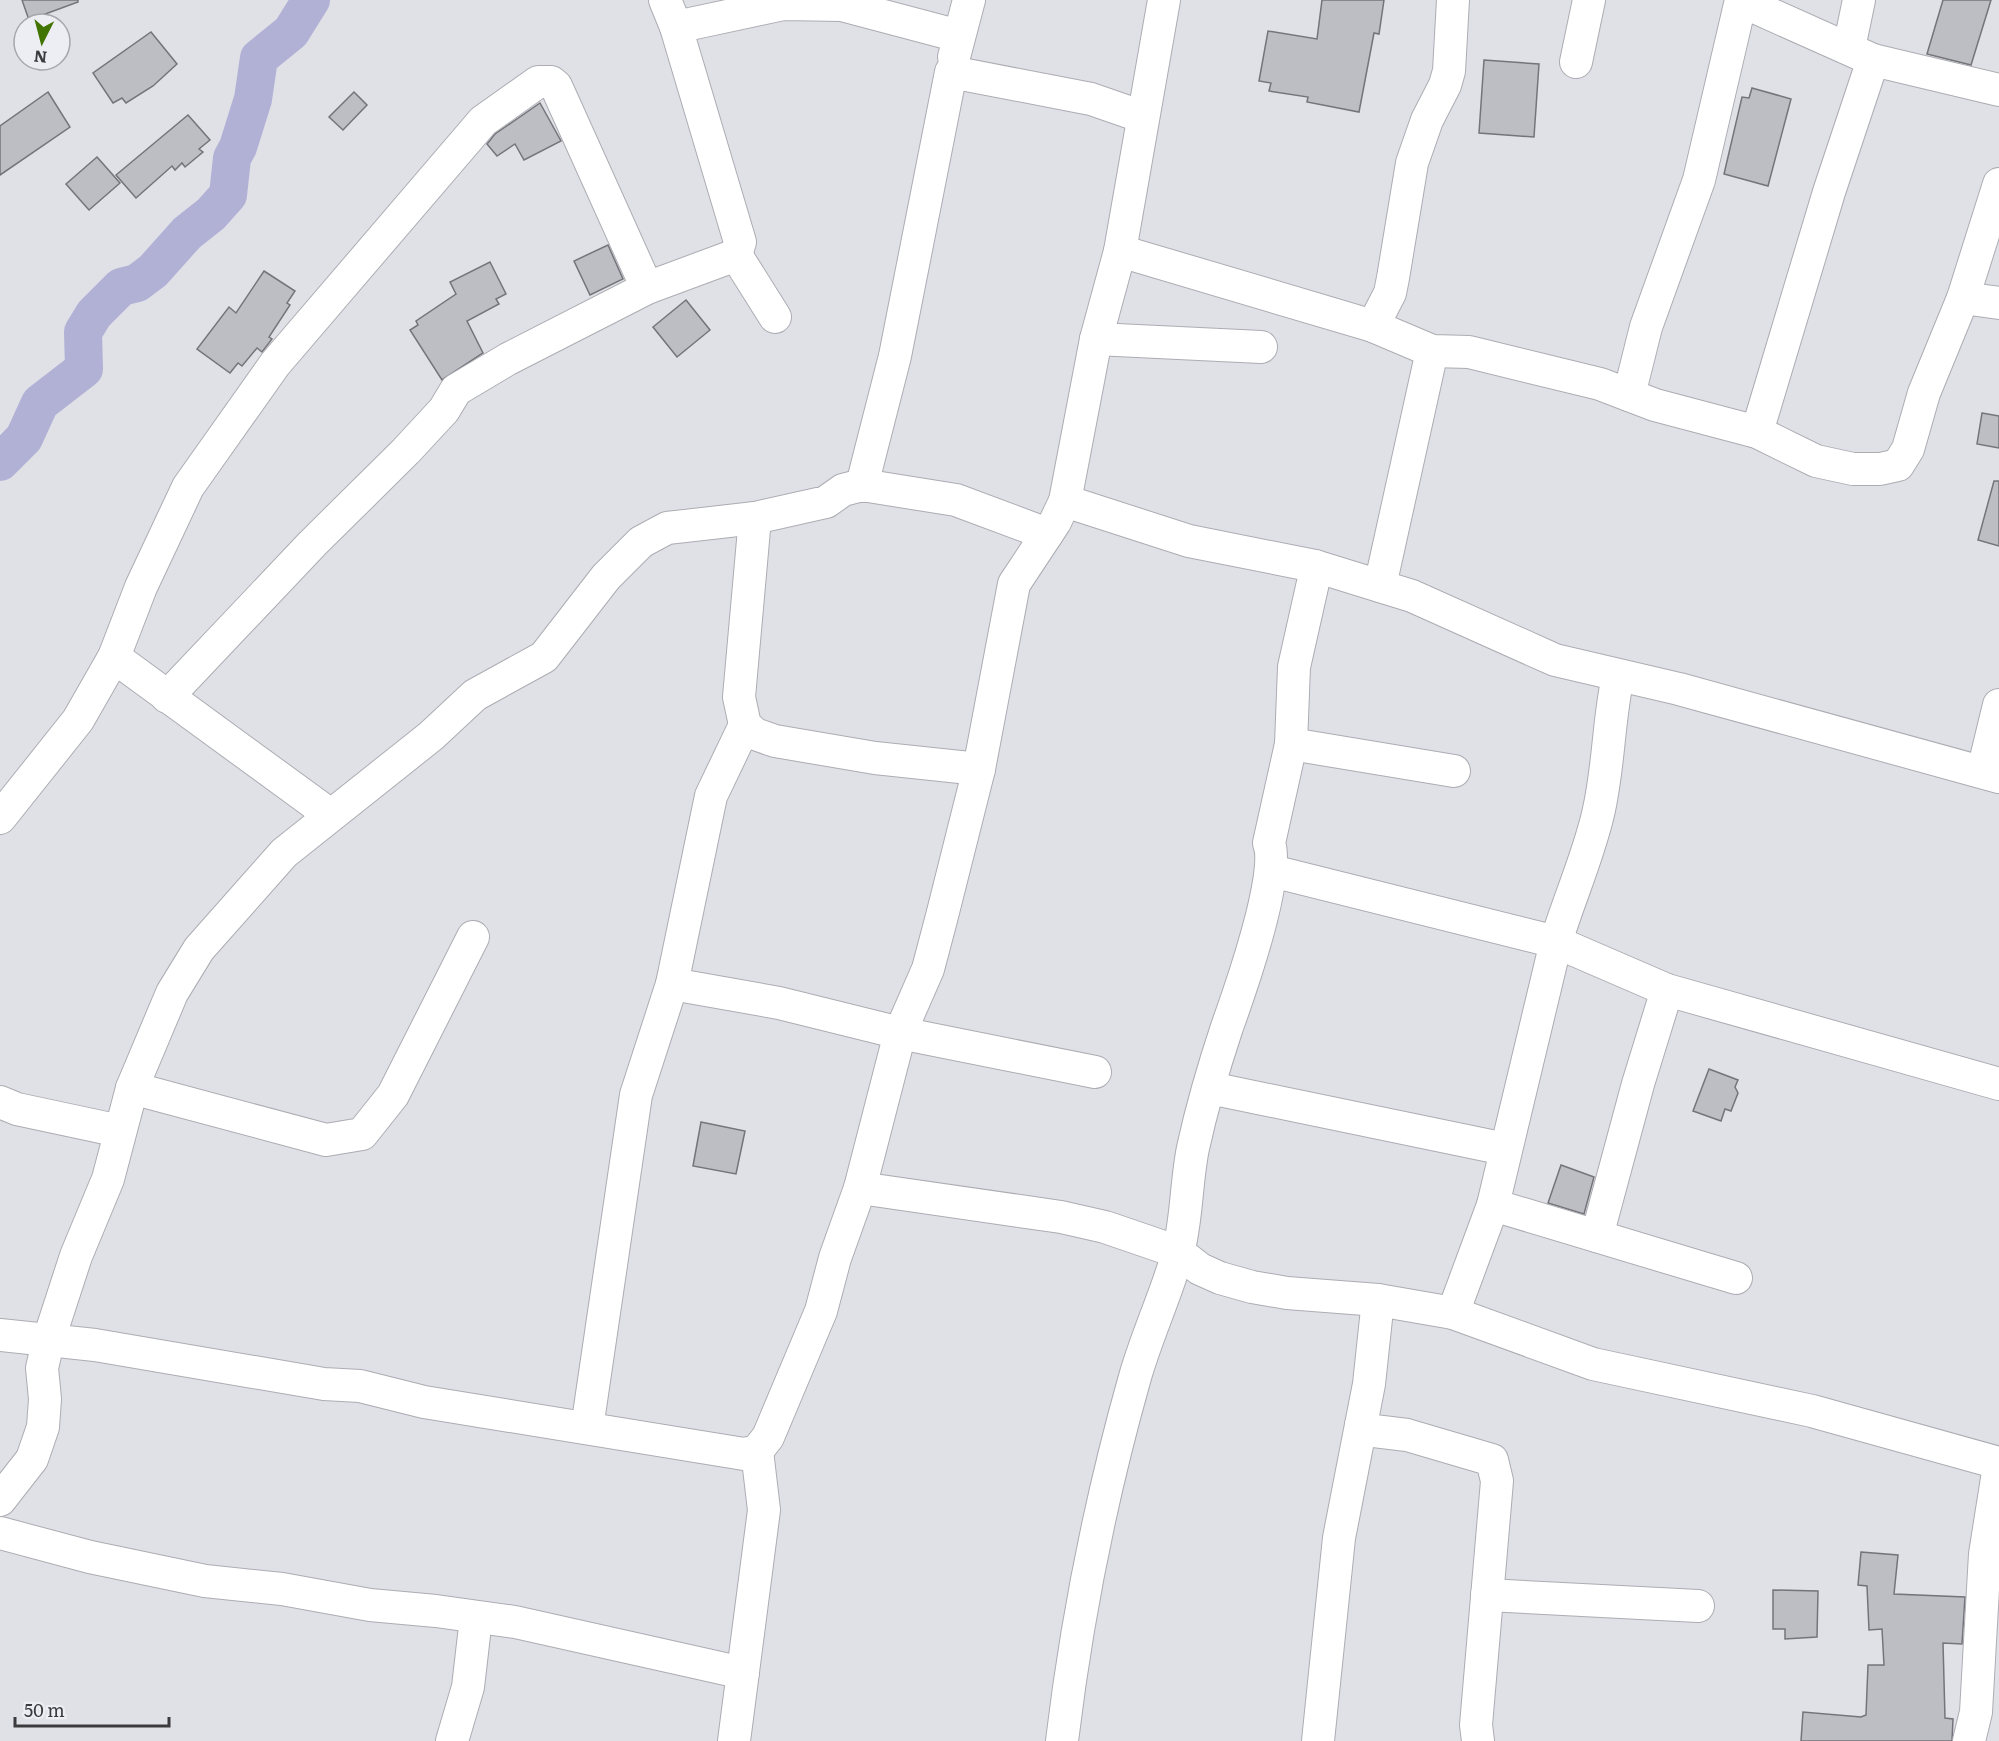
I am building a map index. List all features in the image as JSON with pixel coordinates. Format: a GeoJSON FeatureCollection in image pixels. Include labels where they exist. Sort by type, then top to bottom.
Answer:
{"type":"FeatureCollection","features":[{"type":"Feature","properties":{"kind":"street"},"geometry":{"type":"LineString","coordinates":[[862,485],[895,356],[951,72],[969,0]]}},
{"type":"Feature","properties":{"kind":"street"},"geometry":{"type":"LineString","coordinates":[[0,1335],[48,1342],[95,1345],[324,1384],[360,1386],[424,1402],[744,1454],[757,1451],[768,1437],[821,1311],[835,1258],[860,1188],[900,1033],[928,969],[979,769],[1014,584],[1047,534],[1065,501],[1096,339],[1120,251],[1164,0]]}},
{"type":"Feature","properties":{"kind":"street"},"geometry":{"type":"LineString","coordinates":[[1373,326],[1390,293],[1412,163],[1427,120],[1445,85],[1449,71],[1453,0]]}},
{"type":"Feature","properties":{"kind":"street"},"geometry":{"type":"LineString","coordinates":[[1575,62],[1589,0]]}},
{"type":"Feature","properties":{"kind":"street"},"geometry":{"type":"LineString","coordinates":[[1629,395],[1646,327],[1699,180],[1741,0],[1861,54],[1999,90]]}},
{"type":"Feature","properties":{"kind":"street"},"geometry":{"type":"LineString","coordinates":[[1758,432],[1828,192],[1861,54],[1859,0]]}},
{"type":"Feature","properties":{"kind":"street"},"geometry":{"type":"LineString","coordinates":[[775,317],[736,255],[740,242],[670,14],[783,4],[842,5],[959,36]]}},
{"type":"Feature","properties":{"kind":"street"},"geometry":{"type":"LineString","coordinates":[[951,72],[1091,99],[1143,117]]}},
{"type":"Feature","properties":{"kind":"street"},"geometry":{"type":"LineString","coordinates":[[0,818],[78,720],[114,657],[141,587],[188,487],[275,364],[483,121],[538,82],[551,82],[556,86],[647,288]]}},
{"type":"Feature","properties":{"kind":"street"},"geometry":{"type":"LineString","coordinates":[[1120,251],[1373,326],[1432,351],[1469,352],[1600,384],[1655,405],[1758,432],[1816,461],[1853,469],[1880,469],[1898,465],[1908,449],[1923,393],[1963,298],[1999,184]]}},
{"type":"Feature","properties":{"kind":"street"},"geometry":{"type":"LineString","coordinates":[[167,697],[312,544],[406,451],[444,410],[456,390],[508,359],[647,288],[736,255]]}},
{"type":"Feature","properties":{"kind":"street"},"geometry":{"type":"LineString","coordinates":[[1963,298],[1999,303]]}},
{"type":"Feature","properties":{"kind":"street"},"geometry":{"type":"LineString","coordinates":[[1096,339],[1261,347]]}},
{"type":"Feature","properties":{"kind":"street"},"geometry":{"type":"LineString","coordinates":[[1380,586],[1432,351]]}},
{"type":"Feature","properties":{"kind":"street"},"geometry":{"type":"LineString","coordinates":[[0,1500],[32,1459],[43,1427],[45,1399],[42,1368],[48,1342],[76,1256],[108,1179],[132,1088],[172,993],[199,949],[284,853],[329,814],[430,736],[475,695],[544,657],[606,577],[641,542],[667,528],[755,518],[826,502],[843,490],[862,485],[956,500],[1047,534]]}},
{"type":"Feature","properties":{"kind":"street"},"geometry":{"type":"LineString","coordinates":[[1065,501],[1189,541],[1315,566],[1412,596],[1555,660],[1679,689],[1991,774],[1999,705]]}},
{"type":"Feature","properties":{"kind":"street"},"geometry":{"type":"LineString","coordinates":[[755,518],[739,697],[745,725],[755,734],[775,741],[875,758],[979,769]]}},
{"type":"Feature","properties":{"kind":"street"},"geometry":{"type":"LineString","coordinates":[[1062,1741],[1074,1641],[1108,1474],[1136,1373],[1178,1252],[1193,1148],[1227,1029],[1246,975],[1272,871],[1273,852],[1269,843],[1291,744],[1294,667],[1315,566]]}},
{"type":"Feature","properties":{"kind":"street"},"geometry":{"type":"LineString","coordinates":[[114,657],[329,814]]}},
{"type":"Feature","properties":{"kind":"street"},"geometry":{"type":"LineString","coordinates":[[1453,1313],[1493,1205],[1556,942],[1598,816],[1605,777],[1612,704],[1618,676]]}},
{"type":"Feature","properties":{"kind":"street"},"geometry":{"type":"LineString","coordinates":[[587,1428],[636,1095],[672,984],[711,796],[745,725]]}},
{"type":"Feature","properties":{"kind":"street"},"geometry":{"type":"LineString","coordinates":[[1291,744],[1454,771]]}},
{"type":"Feature","properties":{"kind":"street"},"geometry":{"type":"LineString","coordinates":[[1272,871],[1556,942],[1667,990],[1999,1084]]}},
{"type":"Feature","properties":{"kind":"street"},"geometry":{"type":"LineString","coordinates":[[132,1088],[326,1140],[362,1134],[393,1095],[473,937]]}},
{"type":"Feature","properties":{"kind":"street"},"geometry":{"type":"LineString","coordinates":[[672,984],[779,1003],[900,1033],[1095,1072]]}},
{"type":"Feature","properties":{"kind":"street"},"geometry":{"type":"LineString","coordinates":[[1597,1236],[1638,1084],[1667,990]]}},
{"type":"Feature","properties":{"kind":"street"},"geometry":{"type":"LineString","coordinates":[[1210,1088],[1505,1149]]}},
{"type":"Feature","properties":{"kind":"street"},"geometry":{"type":"LineString","coordinates":[[0,1102],[17,1109],[120,1131]]}},
{"type":"Feature","properties":{"kind":"street"},"geometry":{"type":"LineString","coordinates":[[860,1188],[1061,1217],[1105,1227],[1178,1252],[1200,1269],[1220,1278],[1252,1287],[1287,1293],[1378,1300],[1453,1313],[1593,1364],[1812,1411],[1999,1464],[1985,1554],[1989,1654],[1969,1741]]}},
{"type":"Feature","properties":{"kind":"street"},"geometry":{"type":"LineString","coordinates":[[1493,1205],[1736,1278]]}},
{"type":"Feature","properties":{"kind":"street"},"geometry":{"type":"LineString","coordinates":[[1318,1741],[1339,1538],[1369,1384],[1378,1300]]}},
{"type":"Feature","properties":{"kind":"street"},"geometry":{"type":"LineString","coordinates":[[1361,1425],[1374,1431],[1407,1435],[1492,1460],[1497,1481],[1476,1725],[1478,1741]]}},
{"type":"Feature","properties":{"kind":"street"},"geometry":{"type":"LineString","coordinates":[[734,1741],[764,1510],[757,1451]]}},
{"type":"Feature","properties":{"kind":"street"},"geometry":{"type":"LineString","coordinates":[[0,1533],[90,1557],[205,1581],[282,1589],[370,1605],[516,1622],[743,1673]]}},
{"type":"Feature","properties":{"kind":"street"},"geometry":{"type":"LineString","coordinates":[[1487,1595],[1698,1606]]}},
{"type":"Feature","properties":{"kind":"street"},"geometry":{"type":"LineString","coordinates":[[452,1741],[468,1687],[477,1618]]}},
{"type":"Feature","properties":{"kind":"building"},"geometry":{"type":"Polygon","coordinates":[[[22,0],[78,0],[78,2],[51,12],[26,12],[22,0]]]}},
{"type":"Feature","properties":{"kind":"building"},"geometry":{"type":"Polygon","coordinates":[[[1322,0],[1384,0],[1379,34],[1374,33],[1359,112],[1307,102],[1308,97],[1269,91],[1271,83],[1259,81],[1268,31],[1317,39],[1322,0]]]}},
{"type":"Feature","properties":{"kind":"building"},"geometry":{"type":"Polygon","coordinates":[[[1943,0],[1991,0],[1971,65],[1927,54],[1943,0]]]}},
{"type":"Feature","properties":{"kind":"building"},"geometry":{"type":"Polygon","coordinates":[[[151,32],[177,64],[153,86],[126,103],[122,98],[113,103],[93,73],[151,32]]]}},
{"type":"Feature","properties":{"kind":"building"},"geometry":{"type":"Polygon","coordinates":[[[1484,60],[1539,64],[1534,137],[1479,133],[1484,60]]]}},
{"type":"Feature","properties":{"kind":"building"},"geometry":{"type":"Polygon","coordinates":[[[1752,88],[1791,99],[1768,186],[1724,174],[1742,97],[1749,98],[1752,88]]]}},
{"type":"Feature","properties":{"kind":"building"},"geometry":{"type":"Polygon","coordinates":[[[48,92],[70,127],[0,175],[0,126],[48,92]]]}},
{"type":"Feature","properties":{"kind":"building"},"geometry":{"type":"Polygon","coordinates":[[[354,92],[367,105],[343,130],[329,117],[354,92]]]}},
{"type":"Feature","properties":{"kind":"building"},"geometry":{"type":"Polygon","coordinates":[[[540,103],[561,141],[524,160],[515,144],[497,156],[487,144],[495,134],[540,103]]]}},
{"type":"Feature","properties":{"kind":"building"},"geometry":{"type":"Polygon","coordinates":[[[188,115],[210,140],[199,149],[203,152],[185,167],[182,163],[175,170],[172,166],[136,198],[116,175],[188,115]]]}},
{"type":"Feature","properties":{"kind":"building"},"geometry":{"type":"Polygon","coordinates":[[[97,157],[120,183],[89,210],[66,184],[97,157]]]}},
{"type":"Feature","properties":{"kind":"building"},"geometry":{"type":"Polygon","coordinates":[[[608,245],[623,279],[590,295],[574,261],[608,245]]]}},
{"type":"Feature","properties":{"kind":"building"},"geometry":{"type":"Polygon","coordinates":[[[490,262],[506,294],[496,299],[499,304],[467,321],[483,353],[442,380],[410,330],[418,325],[416,321],[456,294],[450,282],[490,262]]]}},
{"type":"Feature","properties":{"kind":"building"},"geometry":{"type":"Polygon","coordinates":[[[264,271],[295,291],[287,303],[290,305],[269,337],[272,339],[262,352],[257,348],[242,366],[238,363],[230,373],[197,349],[229,307],[236,313],[264,271]]]}},
{"type":"Feature","properties":{"kind":"building"},"geometry":{"type":"Polygon","coordinates":[[[686,300],[710,330],[677,357],[653,327],[686,300]]]}},
{"type":"Feature","properties":{"kind":"building"},"geometry":{"type":"Polygon","coordinates":[[[1982,413],[1999,416],[1999,448],[1977,444],[1982,413]]]}},
{"type":"Feature","properties":{"kind":"building"},"geometry":{"type":"Polygon","coordinates":[[[1994,481],[1999,481],[1999,546],[1978,540],[1994,481]]]}},
{"type":"Feature","properties":{"kind":"building"},"geometry":{"type":"Polygon","coordinates":[[[1709,1069],[1738,1080],[1735,1087],[1738,1093],[1731,1111],[1725,1109],[1721,1121],[1693,1111],[1709,1069]]]}},
{"type":"Feature","properties":{"kind":"building"},"geometry":{"type":"Polygon","coordinates":[[[701,1122],[745,1131],[736,1174],[693,1166],[701,1122]]]}},
{"type":"Feature","properties":{"kind":"building"},"geometry":{"type":"Polygon","coordinates":[[[1561,1165],[1594,1177],[1584,1214],[1548,1203],[1561,1165]]]}},
{"type":"Feature","properties":{"kind":"building"},"geometry":{"type":"Polygon","coordinates":[[[1861,1552],[1898,1555],[1894,1594],[1965,1597],[1962,1644],[1943,1643],[1945,1718],[1953,1719],[1952,1741],[1801,1741],[1803,1712],[1861,1717],[1866,1715],[1868,1665],[1884,1665],[1882,1629],[1869,1630],[1867,1586],[1858,1585],[1861,1552]]]}},
{"type":"Feature","properties":{"kind":"building"},"geometry":{"type":"Polygon","coordinates":[[[1773,1590],[1818,1591],[1817,1637],[1785,1639],[1785,1629],[1773,1629],[1773,1590]]]}},
{"type":"Feature","properties":{"kind":"waterway"},"geometry":{"type":"LineString","coordinates":[[0,462],[24,438],[40,403],[84,369],[83,332],[94,314],[121,287],[137,283],[153,271],[187,233],[211,214],[228,195],[232,158],[238,147],[253,99],[259,58],[291,32],[311,0]]}}]}
